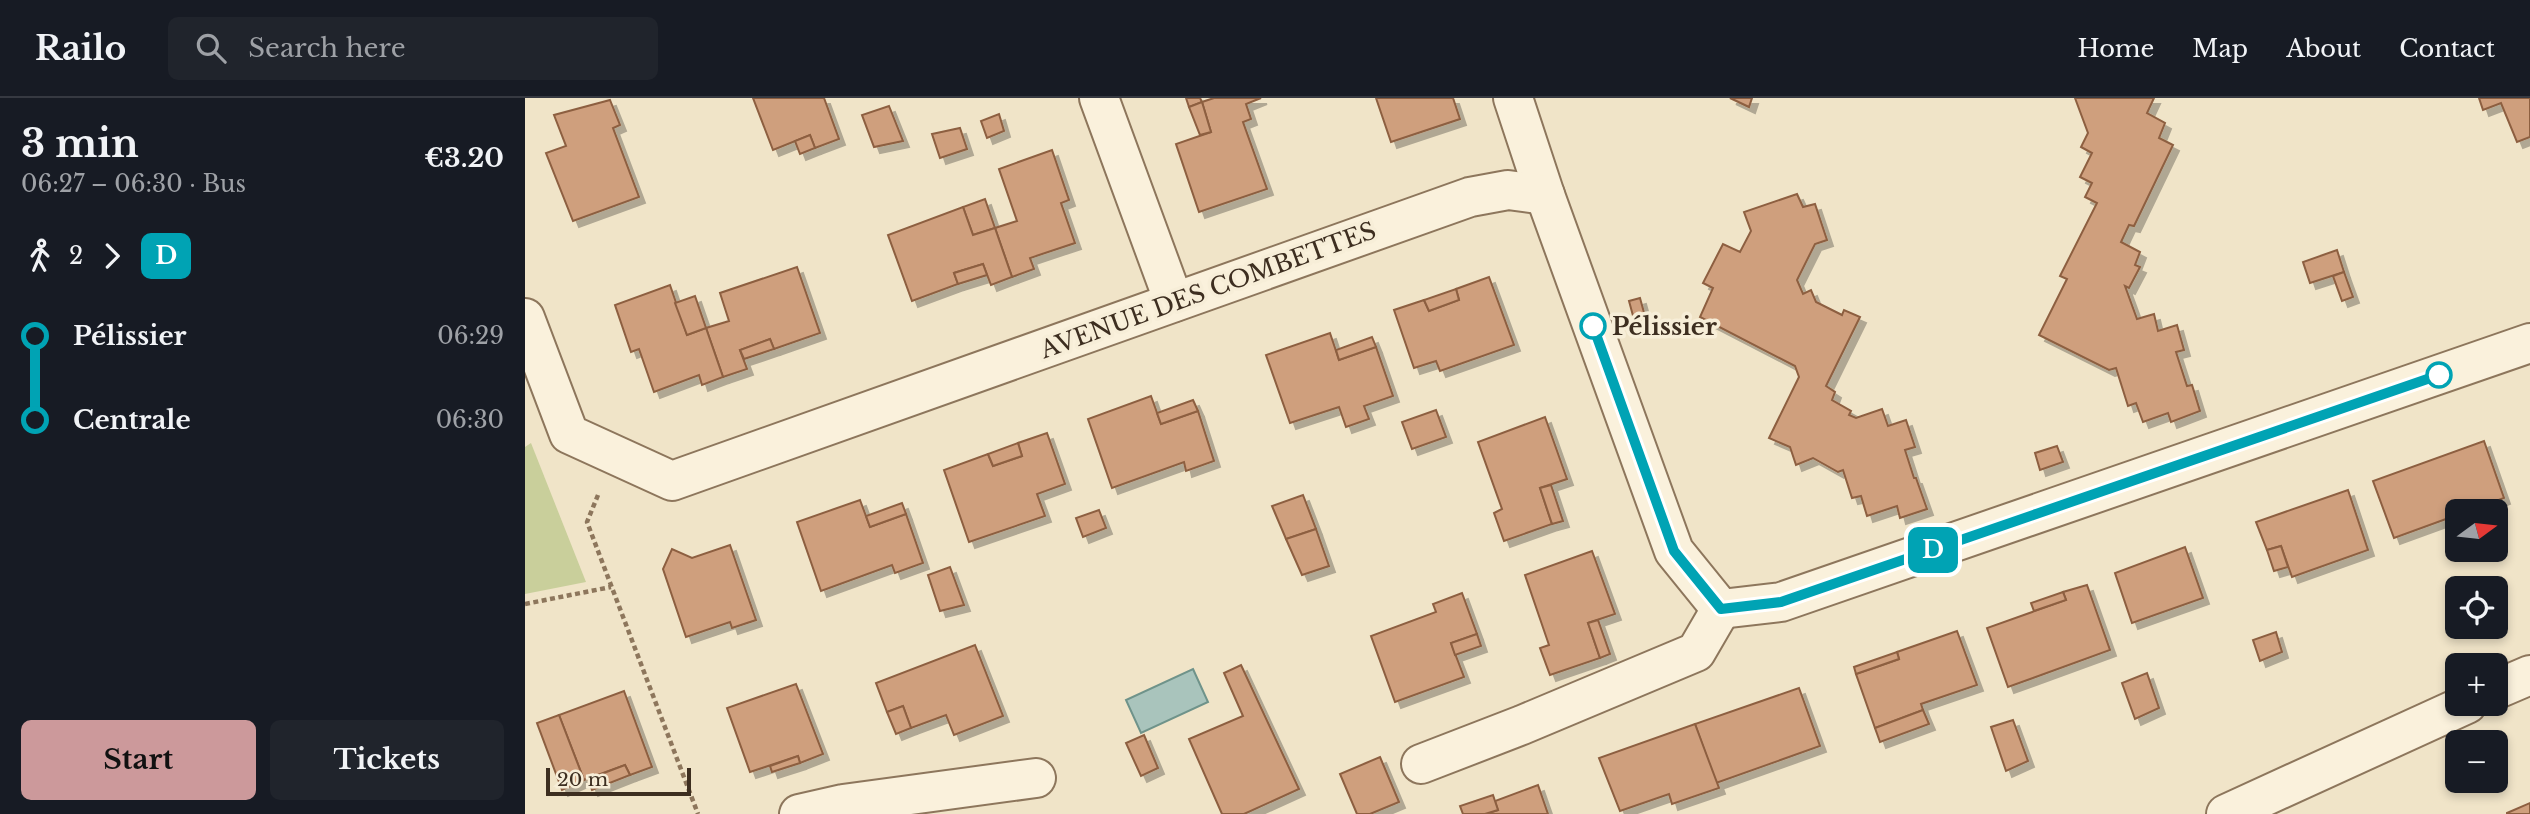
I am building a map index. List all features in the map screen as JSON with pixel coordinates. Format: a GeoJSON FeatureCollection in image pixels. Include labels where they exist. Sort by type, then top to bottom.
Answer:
{"type":"FeatureCollection","features":[{"type":"Feature","properties":{"kind":"street"},"geometry":{"type":"LineString","coordinates":[[1100,98],[1174,302]]}},
{"type":"Feature","properties":{"kind":"street"},"geometry":{"type":"LineString","coordinates":[[1513,98],[1545,195],[1674,551],[1721,609]]}},
{"type":"Feature","properties":{"kind":"street","name":"AVENUE DES COMBETTES"},"geometry":{"type":"LineString","coordinates":[[525,318],[569,434],[672,481],[1470,197],[1508,190],[1545,195]]}},
{"type":"Feature","properties":{"kind":"street"},"geometry":{"type":"LineString","coordinates":[[1721,609],[1781,602],[2530,343]]}},
{"type":"Feature","properties":{"kind":"street"},"geometry":{"type":"LineString","coordinates":[[1421,764],[1696,652],[1721,609]]}},
{"type":"Feature","properties":{"kind":"street"},"geometry":{"type":"LineString","coordinates":[[2508,685],[2530,675]]}},
{"type":"Feature","properties":{"kind":"street"},"geometry":{"type":"LineString","coordinates":[[2226,814],[2445,714]]}},
{"type":"Feature","properties":{"kind":"street"},"geometry":{"type":"LineString","coordinates":[[799,814],[843,804],[1036,778]]}},
{"type":"Feature","properties":{"kind":"path"},"geometry":{"type":"LineString","coordinates":[[614,455],[587,522],[698,814]]}},
{"type":"Feature","properties":{"kind":"path"},"geometry":{"type":"LineString","coordinates":[[525,604],[611,587]]}},
{"type":"Feature","properties":{"kind":"green space"},"geometry":{"type":"Polygon","coordinates":[[[531,443],[586,582],[525,594],[525,447],[531,443]]]}},
{"type":"Feature","properties":{"kind":"water"},"geometry":{"type":"Polygon","coordinates":[[[1193,669],[1208,702],[1141,733],[1126,700],[1193,669]]]}},
{"type":"Feature","properties":{"kind":"building"},"geometry":{"type":"Polygon","coordinates":[[[753,98],[824,98],[839,139],[815,148],[810,135],[773,150],[753,98]]]}},
{"type":"Feature","properties":{"kind":"building"},"geometry":{"type":"Polygon","coordinates":[[[1186,98],[1200,98],[1202,102],[1189,107],[1186,98]]]}},
{"type":"Feature","properties":{"kind":"building"},"geometry":{"type":"Polygon","coordinates":[[[1214,98],[1261,98],[1246,104],[1251,119],[1243,122],[1267,189],[1199,212],[1176,144],[1211,132],[1202,102],[1214,98]]]}},
{"type":"Feature","properties":{"kind":"building"},"geometry":{"type":"Polygon","coordinates":[[[1376,98],[1453,98],[1460,119],[1391,142],[1376,98]]]}},
{"type":"Feature","properties":{"kind":"building"},"geometry":{"type":"Polygon","coordinates":[[[1730,98],[1752,98],[1749,107],[1730,98]]]}},
{"type":"Feature","properties":{"kind":"building"},"geometry":{"type":"Polygon","coordinates":[[[2075,98],[2154,98],[2147,113],[2165,123],[2159,138],[2173,145],[2134,226],[2129,225],[2121,242],[2140,252],[2135,265],[2140,267],[2129,288],[2125,286],[2137,319],[2154,314],[2158,331],[2177,325],[2184,350],[2176,352],[2187,386],[2192,385],[2200,411],[2171,422],[2168,413],[2143,422],[2136,403],[2128,406],[2116,368],[2109,370],[2039,335],[2067,279],[2060,276],[2097,203],[2085,197],[2092,183],[2080,177],[2092,153],[2081,147],[2088,133],[2075,98]]]}},
{"type":"Feature","properties":{"kind":"building"},"geometry":{"type":"Polygon","coordinates":[[[2479,98],[2530,98],[2530,137],[2517,142],[2501,103],[2483,110],[2479,98]]]}},
{"type":"Feature","properties":{"kind":"building"},"geometry":{"type":"Polygon","coordinates":[[[610,100],[620,125],[613,128],[639,197],[573,221],[546,153],[566,146],[554,115],[610,100]]]}},
{"type":"Feature","properties":{"kind":"building"},"geometry":{"type":"Polygon","coordinates":[[[1202,102],[1211,132],[1200,135],[1189,107],[1202,102]]]}},
{"type":"Feature","properties":{"kind":"building"},"geometry":{"type":"Polygon","coordinates":[[[889,106],[903,141],[874,147],[862,115],[889,106]]]}},
{"type":"Feature","properties":{"kind":"building"},"geometry":{"type":"Polygon","coordinates":[[[999,114],[1004,131],[987,138],[981,121],[999,114]]]}},
{"type":"Feature","properties":{"kind":"building"},"geometry":{"type":"Polygon","coordinates":[[[960,128],[967,149],[940,158],[932,134],[960,128]]]}},
{"type":"Feature","properties":{"kind":"building"},"geometry":{"type":"Polygon","coordinates":[[[810,135],[815,148],[800,154],[795,141],[810,135]]]}},
{"type":"Feature","properties":{"kind":"building"},"geometry":{"type":"Polygon","coordinates":[[[1052,150],[1069,200],[1061,203],[1075,243],[1030,258],[1034,269],[1012,277],[995,228],[1017,221],[999,169],[1052,150]]]}},
{"type":"Feature","properties":{"kind":"building"},"geometry":{"type":"Polygon","coordinates":[[[1797,194],[1803,207],[1815,204],[1827,240],[1815,244],[1797,280],[1803,294],[1811,290],[1816,302],[1842,315],[1844,310],[1860,317],[1826,386],[1835,392],[1832,400],[1851,411],[1849,415],[1856,418],[1882,409],[1888,426],[1906,420],[1915,447],[1905,450],[1927,509],[1900,518],[1897,506],[1867,516],[1861,496],[1852,498],[1843,470],[1838,472],[1813,458],[1796,465],[1790,447],[1769,438],[1799,377],[1795,366],[1700,317],[1713,288],[1703,283],[1723,244],[1740,252],[1751,231],[1744,212],[1797,194]]]}},
{"type":"Feature","properties":{"kind":"building"},"geometry":{"type":"Polygon","coordinates":[[[985,199],[995,228],[973,235],[963,207],[985,199]]]}},
{"type":"Feature","properties":{"kind":"building"},"geometry":{"type":"Polygon","coordinates":[[[963,207],[973,235],[995,228],[1012,277],[991,285],[983,264],[954,273],[958,284],[912,301],[888,235],[963,207]]]}},
{"type":"Feature","properties":{"kind":"building"},"geometry":{"type":"Polygon","coordinates":[[[2337,250],[2344,272],[2310,283],[2303,262],[2337,250]]]}},
{"type":"Feature","properties":{"kind":"building"},"geometry":{"type":"Polygon","coordinates":[[[983,264],[987,275],[958,284],[954,273],[983,264]]]}},
{"type":"Feature","properties":{"kind":"building"},"geometry":{"type":"Polygon","coordinates":[[[797,267],[820,333],[774,349],[770,339],[740,350],[747,369],[723,377],[706,328],[729,321],[720,293],[797,267]]]}},
{"type":"Feature","properties":{"kind":"building"},"geometry":{"type":"Polygon","coordinates":[[[2344,272],[2353,297],[2342,301],[2333,276],[2344,272]]]}},
{"type":"Feature","properties":{"kind":"building"},"geometry":{"type":"Polygon","coordinates":[[[1489,277],[1514,345],[1440,371],[1436,361],[1414,368],[1394,310],[1424,300],[1429,311],[1459,300],[1456,289],[1489,277]]]}},
{"type":"Feature","properties":{"kind":"building"},"geometry":{"type":"Polygon","coordinates":[[[670,285],[687,335],[706,328],[723,377],[702,385],[699,375],[654,392],[639,349],[631,352],[615,305],[670,285]]]}},
{"type":"Feature","properties":{"kind":"building"},"geometry":{"type":"Polygon","coordinates":[[[1456,289],[1459,300],[1429,311],[1424,300],[1456,289]]]}},
{"type":"Feature","properties":{"kind":"building"},"geometry":{"type":"Polygon","coordinates":[[[695,296],[706,328],[687,335],[675,303],[695,296]]]}},
{"type":"Feature","properties":{"kind":"building"},"geometry":{"type":"Polygon","coordinates":[[[1640,298],[1646,320],[1635,323],[1629,301],[1640,298]]]}},
{"type":"Feature","properties":{"kind":"building"},"geometry":{"type":"Polygon","coordinates":[[[1330,333],[1339,360],[1376,347],[1393,396],[1364,406],[1369,419],[1346,427],[1339,407],[1290,423],[1266,355],[1330,333]]]}},
{"type":"Feature","properties":{"kind":"building"},"geometry":{"type":"Polygon","coordinates":[[[1372,337],[1376,347],[1339,360],[1336,350],[1372,337]]]}},
{"type":"Feature","properties":{"kind":"building"},"geometry":{"type":"Polygon","coordinates":[[[770,339],[774,349],[744,359],[740,350],[770,339]]]}},
{"type":"Feature","properties":{"kind":"building"},"geometry":{"type":"Polygon","coordinates":[[[1151,396],[1161,424],[1198,411],[1214,461],[1186,471],[1184,462],[1112,488],[1088,419],[1151,396]]]}},
{"type":"Feature","properties":{"kind":"building"},"geometry":{"type":"Polygon","coordinates":[[[1193,400],[1198,411],[1161,424],[1157,413],[1193,400]]]}},
{"type":"Feature","properties":{"kind":"building"},"geometry":{"type":"Polygon","coordinates":[[[1436,410],[1446,437],[1412,449],[1402,422],[1436,410]]]}},
{"type":"Feature","properties":{"kind":"building"},"geometry":{"type":"Polygon","coordinates":[[[1545,417],[1567,479],[1540,488],[1552,524],[1504,541],[1494,513],[1502,509],[1478,442],[1545,417]]]}},
{"type":"Feature","properties":{"kind":"building"},"geometry":{"type":"Polygon","coordinates":[[[1047,433],[1065,484],[1037,494],[1045,516],[969,542],[944,470],[988,454],[993,466],[1022,456],[1018,443],[1047,433]]]}},
{"type":"Feature","properties":{"kind":"building"},"geometry":{"type":"Polygon","coordinates":[[[2484,441],[2504,498],[2445,499],[2445,519],[2394,538],[2373,481],[2484,441]]]}},
{"type":"Feature","properties":{"kind":"building"},"geometry":{"type":"Polygon","coordinates":[[[1018,443],[1022,456],[993,466],[988,454],[1018,443]]]}},
{"type":"Feature","properties":{"kind":"building"},"geometry":{"type":"Polygon","coordinates":[[[2057,446],[2063,462],[2040,470],[2035,453],[2057,446]]]}},
{"type":"Feature","properties":{"kind":"building"},"geometry":{"type":"Polygon","coordinates":[[[1551,485],[1563,521],[1552,524],[1540,488],[1551,485]]]}},
{"type":"Feature","properties":{"kind":"building"},"geometry":{"type":"Polygon","coordinates":[[[2348,490],[2368,550],[2292,577],[2281,546],[2267,550],[2256,522],[2348,490]]]}},
{"type":"Feature","properties":{"kind":"building"},"geometry":{"type":"Polygon","coordinates":[[[1303,495],[1316,529],[1286,539],[1272,506],[1303,495]]]}},
{"type":"Feature","properties":{"kind":"building"},"geometry":{"type":"Polygon","coordinates":[[[860,500],[870,527],[906,514],[923,563],[895,573],[892,565],[821,591],[797,522],[860,500]]]}},
{"type":"Feature","properties":{"kind":"building"},"geometry":{"type":"Polygon","coordinates":[[[902,503],[906,514],[870,527],[866,516],[902,503]]]}},
{"type":"Feature","properties":{"kind":"building"},"geometry":{"type":"Polygon","coordinates":[[[1099,510],[1106,528],[1083,537],[1076,518],[1099,510]]]}},
{"type":"Feature","properties":{"kind":"building"},"geometry":{"type":"Polygon","coordinates":[[[1316,529],[1329,566],[1302,575],[1286,539],[1316,529]]]}},
{"type":"Feature","properties":{"kind":"building"},"geometry":{"type":"Polygon","coordinates":[[[730,545],[756,620],[732,628],[730,622],[686,637],[663,569],[672,549],[692,558],[730,545]]]}},
{"type":"Feature","properties":{"kind":"building"},"geometry":{"type":"Polygon","coordinates":[[[2281,546],[2288,567],[2274,571],[2267,550],[2281,546]]]}},
{"type":"Feature","properties":{"kind":"building"},"geometry":{"type":"Polygon","coordinates":[[[2185,547],[2203,598],[2132,623],[2115,573],[2185,547]]]}},
{"type":"Feature","properties":{"kind":"building"},"geometry":{"type":"Polygon","coordinates":[[[1592,551],[1615,614],[1588,623],[1600,658],[1550,675],[1540,648],[1549,645],[1525,575],[1592,551]]]}},
{"type":"Feature","properties":{"kind":"building"},"geometry":{"type":"Polygon","coordinates":[[[950,567],[964,605],[940,611],[928,575],[950,567]]]}},
{"type":"Feature","properties":{"kind":"building"},"geometry":{"type":"Polygon","coordinates":[[[2087,585],[2110,650],[2008,687],[1987,628],[2066,600],[2063,592],[2087,585]]]}},
{"type":"Feature","properties":{"kind":"building"},"geometry":{"type":"Polygon","coordinates":[[[2063,592],[2066,600],[2034,611],[2031,603],[2063,592]]]}},
{"type":"Feature","properties":{"kind":"building"},"geometry":{"type":"Polygon","coordinates":[[[1462,593],[1477,634],[1451,643],[1464,677],[1395,702],[1371,636],[1436,612],[1433,604],[1462,593]]]}},
{"type":"Feature","properties":{"kind":"building"},"geometry":{"type":"Polygon","coordinates":[[[1598,620],[1610,654],[1600,658],[1588,623],[1598,620]]]}},
{"type":"Feature","properties":{"kind":"building"},"geometry":{"type":"Polygon","coordinates":[[[1957,631],[1977,685],[1921,704],[1923,710],[1875,728],[1856,674],[1899,659],[1897,652],[1957,631]]]}},
{"type":"Feature","properties":{"kind":"building"},"geometry":{"type":"Polygon","coordinates":[[[2276,632],[2282,652],[2260,661],[2253,640],[2276,632]]]}},
{"type":"Feature","properties":{"kind":"building"},"geometry":{"type":"Polygon","coordinates":[[[1477,634],[1481,646],[1455,655],[1451,643],[1477,634]]]}},
{"type":"Feature","properties":{"kind":"building"},"geometry":{"type":"Polygon","coordinates":[[[975,645],[1003,716],[954,735],[946,715],[911,728],[903,706],[887,712],[876,683],[975,645]]]}},
{"type":"Feature","properties":{"kind":"building"},"geometry":{"type":"Polygon","coordinates":[[[1897,652],[1899,659],[1856,674],[1854,667],[1897,652]]]}},
{"type":"Feature","properties":{"kind":"building"},"geometry":{"type":"Polygon","coordinates":[[[1241,665],[1299,789],[1244,814],[1222,814],[1189,739],[1243,716],[1224,673],[1241,665]]]}},
{"type":"Feature","properties":{"kind":"building"},"geometry":{"type":"Polygon","coordinates":[[[2147,673],[2159,708],[2135,719],[2122,683],[2147,673]]]}},
{"type":"Feature","properties":{"kind":"building"},"geometry":{"type":"Polygon","coordinates":[[[796,684],[823,754],[800,763],[798,756],[750,772],[727,708],[796,684]]]}},
{"type":"Feature","properties":{"kind":"building"},"geometry":{"type":"Polygon","coordinates":[[[1799,688],[1820,746],[1716,783],[1695,724],[1799,688]]]}},
{"type":"Feature","properties":{"kind":"building"},"geometry":{"type":"Polygon","coordinates":[[[624,691],[652,767],[630,775],[625,765],[584,780],[559,715],[624,691]]]}},
{"type":"Feature","properties":{"kind":"building"},"geometry":{"type":"Polygon","coordinates":[[[903,706],[911,728],[896,734],[887,712],[903,706]]]}},
{"type":"Feature","properties":{"kind":"building"},"geometry":{"type":"Polygon","coordinates":[[[1923,710],[1929,724],[1880,742],[1875,728],[1923,710]]]}},
{"type":"Feature","properties":{"kind":"building"},"geometry":{"type":"Polygon","coordinates":[[[559,715],[584,780],[562,790],[537,723],[559,715]]]}},
{"type":"Feature","properties":{"kind":"building"},"geometry":{"type":"Polygon","coordinates":[[[2013,720],[2028,761],[2006,771],[1991,727],[2013,720]]]}},
{"type":"Feature","properties":{"kind":"building"},"geometry":{"type":"Polygon","coordinates":[[[1695,724],[1719,788],[1672,804],[1669,794],[1620,811],[1599,758],[1695,724]]]}},
{"type":"Feature","properties":{"kind":"building"},"geometry":{"type":"Polygon","coordinates":[[[1144,735],[1158,768],[1141,776],[1126,743],[1144,735]]]}},
{"type":"Feature","properties":{"kind":"building"},"geometry":{"type":"Polygon","coordinates":[[[798,756],[800,763],[772,772],[770,766],[798,756]]]}},
{"type":"Feature","properties":{"kind":"building"},"geometry":{"type":"Polygon","coordinates":[[[1380,757],[1399,802],[1370,814],[1357,814],[1340,774],[1380,757]]]}},
{"type":"Feature","properties":{"kind":"building"},"geometry":{"type":"Polygon","coordinates":[[[625,765],[630,775],[592,790],[588,779],[625,765]]]}},
{"type":"Feature","properties":{"kind":"building"},"geometry":{"type":"Polygon","coordinates":[[[1538,785],[1548,814],[1485,814],[1498,810],[1495,801],[1538,785]]]}},
{"type":"Feature","properties":{"kind":"building"},"geometry":{"type":"Polygon","coordinates":[[[1493,795],[1498,810],[1485,814],[1463,814],[1460,806],[1493,795]]]}},
{"type":"Feature","properties":{"kind":"building"},"geometry":{"type":"Polygon","coordinates":[[[2530,803],[2530,814],[2507,814],[2507,813],[2530,803]]]}},
{"type":"Feature","properties":{"kind":"bus line","name":"D"},"geometry":{"type":"LineString","coordinates":[[1593,326],[1674,551],[1721,609],[1781,602],[2439,375]]}},
{"type":"Feature","properties":{"kind":"place","name":"Pélissier"},"geometry":{"type":"Point","coordinates":[1593,326]}}]}
